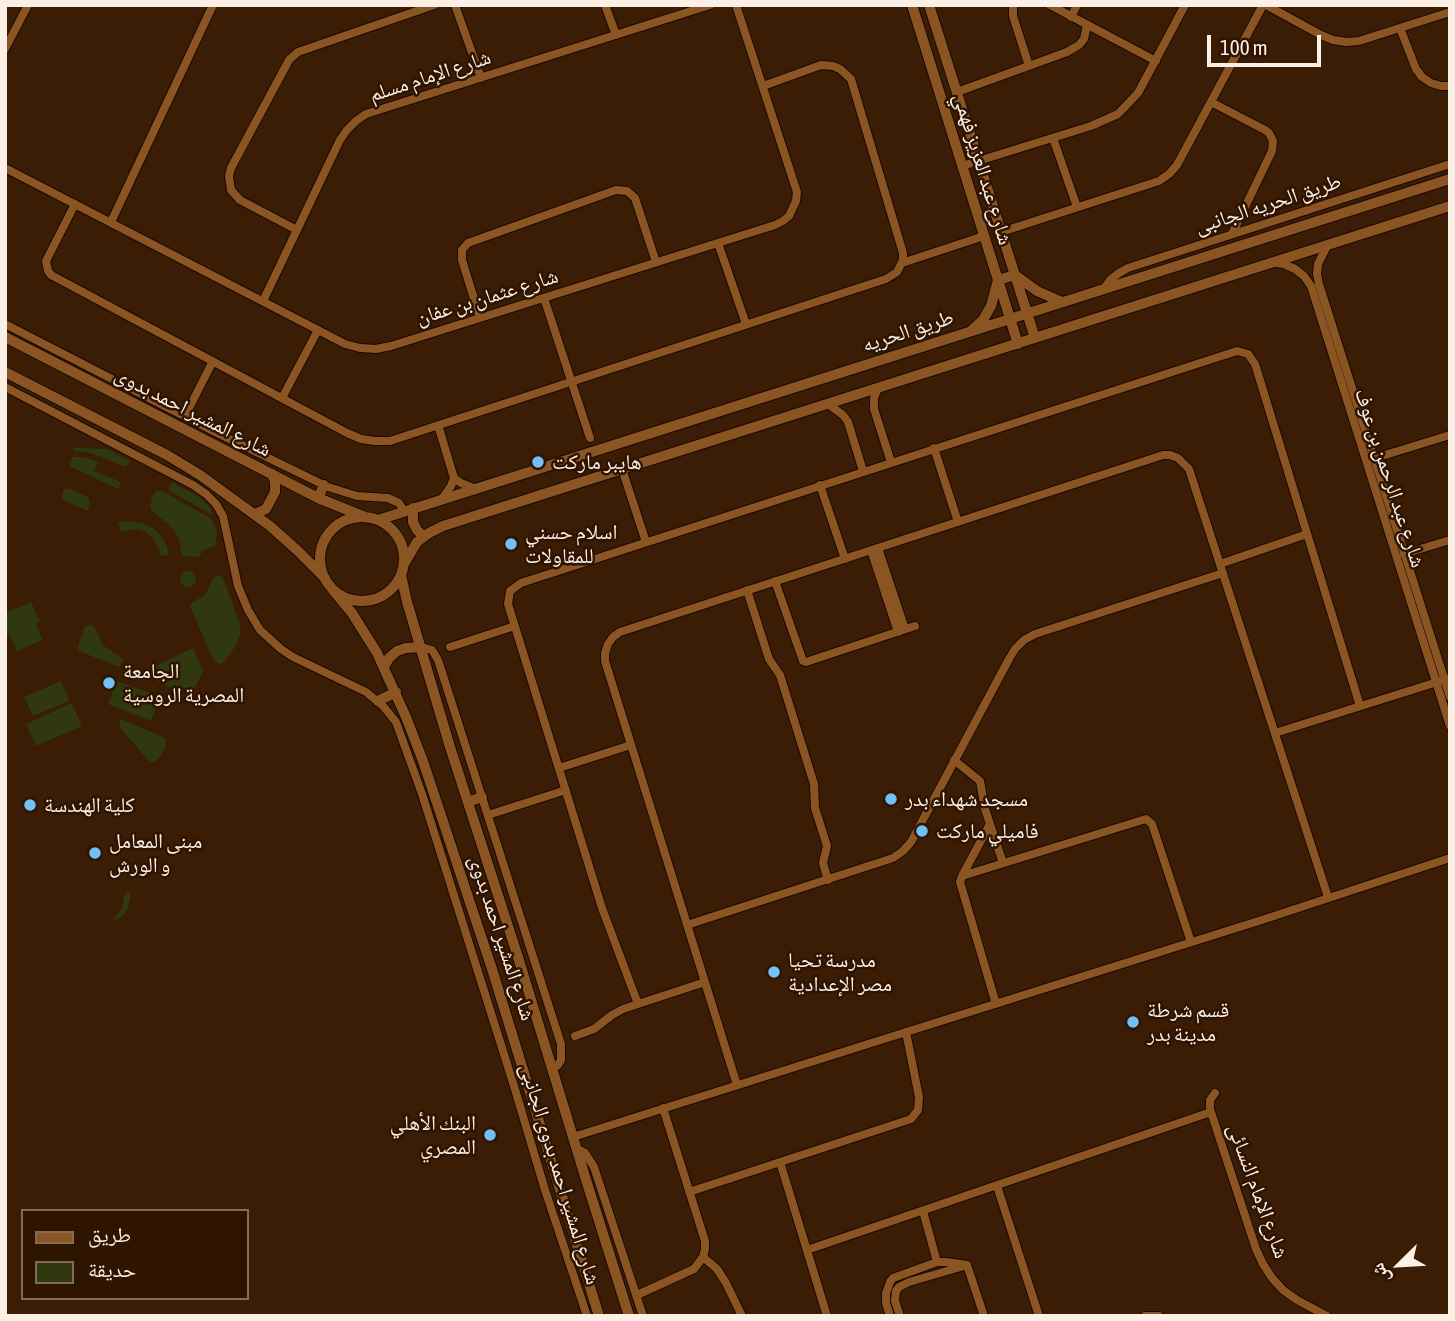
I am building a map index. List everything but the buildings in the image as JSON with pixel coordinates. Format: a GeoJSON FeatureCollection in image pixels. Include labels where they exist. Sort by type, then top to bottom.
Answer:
{"type":"FeatureCollection","features":[{"type":"Feature","properties":{"kind":"street"},"geometry":{"type":"LineString","coordinates":[[5,49],[28,5]]}},
{"type":"Feature","properties":{"kind":"street"},"geometry":{"type":"LineString","coordinates":[[111,222],[213,5]]}},
{"type":"Feature","properties":{"kind":"street"},"geometry":{"type":"LineString","coordinates":[[297,230],[240,200],[232,190],[229,176],[230,168],[289,60],[298,52],[434,5]]}},
{"type":"Feature","properties":{"kind":"street"},"geometry":{"type":"LineString","coordinates":[[455,5],[481,78]]}},
{"type":"Feature","properties":{"kind":"street"},"geometry":{"type":"LineString","coordinates":[[605,5],[616,35]]}},
{"type":"Feature","properties":{"kind":"street","name":"شارع الإمام مسلم"},"geometry":{"type":"LineString","coordinates":[[263,301],[340,141],[347,130],[366,114],[710,5]]}},
{"type":"Feature","properties":{"kind":"street","name":"شارع عثمان بن عفان"},"geometry":{"type":"LineString","coordinates":[[5,168],[345,344],[376,349],[391,346],[718,243],[783,221],[789,216],[794,209],[797,192],[736,5]]}},
{"type":"Feature","properties":{"kind":"street","name":"شارع عبد العزيز فهمي"},"geometry":{"type":"LineString","coordinates":[[912,5],[1018,344]]}},
{"type":"Feature","properties":{"kind":"street","name":"شارع عبد العزيز فهمي"},"geometry":{"type":"LineString","coordinates":[[929,5],[1035,338]]}},
{"type":"Feature","properties":{"kind":"street"},"geometry":{"type":"LineString","coordinates":[[1013,5],[1013,16],[1029,66]]}},
{"type":"Feature","properties":{"kind":"street"},"geometry":{"type":"LineString","coordinates":[[1050,5],[1156,61]]}},
{"type":"Feature","properties":{"kind":"street"},"geometry":{"type":"LineString","coordinates":[[1071,17],[1077,5]]}},
{"type":"Feature","properties":{"kind":"street"},"geometry":{"type":"LineString","coordinates":[[962,166],[1091,126],[1118,114],[1138,93],[1185,5]]}},
{"type":"Feature","properties":{"kind":"street"},"geometry":{"type":"LineString","coordinates":[[1001,232],[1158,181],[1169,174],[1177,166],[1265,5],[1333,40],[1346,42],[1359,41],[1450,12]]}},
{"type":"Feature","properties":{"kind":"street"},"geometry":{"type":"LineString","coordinates":[[957,92],[1066,52],[1079,45],[1087,32],[1087,25]]}},
{"type":"Feature","properties":{"kind":"street"},"geometry":{"type":"LineString","coordinates":[[1399,28],[1422,77],[1431,83],[1450,86]]}},
{"type":"Feature","properties":{"kind":"street"},"geometry":{"type":"LineString","coordinates":[[75,204],[48,256],[46,266],[51,275],[348,433],[361,439],[390,441],[892,276],[897,272],[903,253],[851,79],[834,66],[821,65],[763,86]]}},
{"type":"Feature","properties":{"kind":"street"},"geometry":{"type":"LineString","coordinates":[[1211,102],[1265,130],[1273,141],[1272,150],[1232,234]]}},
{"type":"Feature","properties":{"kind":"street"},"geometry":{"type":"LineString","coordinates":[[1053,138],[1077,207]]}},
{"type":"Feature","properties":{"kind":"street","name":"طريق الحريه الجانبى"},"geometry":{"type":"LineString","coordinates":[[1104,289],[1110,280],[1128,268],[1450,164]]}},
{"type":"Feature","properties":{"kind":"street","name":"طريق الحريه"},"geometry":{"type":"LineString","coordinates":[[378,520],[1450,179]]}},
{"type":"Feature","properties":{"kind":"street"},"geometry":{"type":"LineString","coordinates":[[480,318],[462,260],[462,250],[468,243],[616,190],[626,191],[635,198],[656,262]]}},
{"type":"Feature","properties":{"kind":"street"},"geometry":{"type":"LineString","coordinates":[[403,569],[403,547],[400,539],[390,527],[378,520],[355,517],[346,520],[330,532],[321,549],[321,569],[332,589],[350,599],[371,601],[389,592],[396,584],[417,542],[443,526],[1450,206]]}},
{"type":"Feature","properties":{"kind":"street"},"geometry":{"type":"LineString","coordinates":[[902,263],[984,236]]}},
{"type":"Feature","properties":{"kind":"street"},"geometry":{"type":"LineString","coordinates":[[718,243],[746,324]]}},
{"type":"Feature","properties":{"kind":"street","name":"شارع عبد الرحمن بن عوف"},"geometry":{"type":"LineString","coordinates":[[1326,246],[1318,264],[1319,284],[1370,460],[1405,554],[1443,680],[1450,726]]}},
{"type":"Feature","properties":{"kind":"street","name":"شارع عبد الرحمن بن عوف"},"geometry":{"type":"LineString","coordinates":[[1273,263],[1295,269],[1311,286],[1450,697]]}},
{"type":"Feature","properties":{"kind":"street"},"geometry":{"type":"LineString","coordinates":[[971,331],[983,320],[991,306],[998,280],[1015,275],[1037,291],[1062,302]]}},
{"type":"Feature","properties":{"kind":"street"},"geometry":{"type":"LineString","coordinates":[[544,298],[590,438]]}},
{"type":"Feature","properties":{"kind":"street"},"geometry":{"type":"LineString","coordinates":[[5,324],[324,485],[347,494],[388,498],[400,503],[409,510],[417,530],[423,536]]}},
{"type":"Feature","properties":{"kind":"street"},"geometry":{"type":"LineString","coordinates":[[282,398],[318,330]]}},
{"type":"Feature","properties":{"kind":"street","name":"شارع المشير احمد بدوى"},"geometry":{"type":"LineString","coordinates":[[5,337],[318,498],[365,517]]}},
{"type":"Feature","properties":{"kind":"street"},"geometry":{"type":"LineString","coordinates":[[638,1004],[603,908],[514,625],[508,597],[515,586],[1231,352],[1242,352],[1252,358],[1255,364],[1360,706]]}},
{"type":"Feature","properties":{"kind":"street"},"geometry":{"type":"LineString","coordinates":[[185,416],[213,361]]}},
{"type":"Feature","properties":{"kind":"street"},"geometry":{"type":"LineString","coordinates":[[5,372],[167,455],[200,475],[255,514],[325,578]]}},
{"type":"Feature","properties":{"kind":"street","name":"شارع المشير احمد بدوى الجانبى"},"geometry":{"type":"LineString","coordinates":[[5,387],[193,485],[212,499],[223,516],[238,586],[260,629],[293,657],[360,688],[401,720],[545,1190],[587,1316]]}},
{"type":"Feature","properties":{"kind":"street"},"geometry":{"type":"LineString","coordinates":[[878,388],[874,409],[891,462]]}},
{"type":"Feature","properties":{"kind":"street"},"geometry":{"type":"LineString","coordinates":[[48,408],[54,397]]}},
{"type":"Feature","properties":{"kind":"street"},"geometry":{"type":"LineString","coordinates":[[149,411],[153,400]]}},
{"type":"Feature","properties":{"kind":"street"},"geometry":{"type":"LineString","coordinates":[[828,404],[836,408],[848,422],[863,471]]}},
{"type":"Feature","properties":{"kind":"street"},"geometry":{"type":"LineString","coordinates":[[438,425],[454,478],[441,500]]}},
{"type":"Feature","properties":{"kind":"street"},"geometry":{"type":"LineString","coordinates":[[206,441],[211,429]]}},
{"type":"Feature","properties":{"kind":"street"},"geometry":{"type":"LineString","coordinates":[[1370,460],[1450,435]]}},
{"type":"Feature","properties":{"kind":"street"},"geometry":{"type":"LineString","coordinates":[[934,448],[958,522]]}},
{"type":"Feature","properties":{"kind":"street"},"geometry":{"type":"LineString","coordinates":[[737,1085],[605,661],[608,644],[620,632],[1163,455],[1178,458],[1189,469],[1328,897]]}},
{"type":"Feature","properties":{"kind":"street"},"geometry":{"type":"LineString","coordinates":[[622,470],[646,542]]}},
{"type":"Feature","properties":{"kind":"street"},"geometry":{"type":"LineString","coordinates":[[255,514],[261,513],[268,506],[275,492],[276,485],[271,474]]}},
{"type":"Feature","properties":{"kind":"street"},"geometry":{"type":"LineString","coordinates":[[193,485],[200,475]]}},
{"type":"Feature","properties":{"kind":"street"},"geometry":{"type":"LineString","coordinates":[[454,478],[476,489]]}},
{"type":"Feature","properties":{"kind":"street"},"geometry":{"type":"LineString","coordinates":[[318,498],[324,485]]}},
{"type":"Feature","properties":{"kind":"street"},"geometry":{"type":"LineString","coordinates":[[820,485],[845,559]]}},
{"type":"Feature","properties":{"kind":"street"},"geometry":{"type":"LineString","coordinates":[[687,925],[882,862],[902,851],[911,842],[1009,659],[1024,640],[1222,569],[1307,534]]}},
{"type":"Feature","properties":{"kind":"street"},"geometry":{"type":"LineString","coordinates":[[1405,554],[1450,540]]}},
{"type":"Feature","properties":{"kind":"street"},"geometry":{"type":"LineString","coordinates":[[874,549],[902,630]]}},
{"type":"Feature","properties":{"kind":"street","name":"شارع المشير احمد بدوى"},"geometry":{"type":"LineString","coordinates":[[403,569],[402,586],[629,1316]]}},
{"type":"Feature","properties":{"kind":"street"},"geometry":{"type":"LineString","coordinates":[[775,581],[803,661],[915,626]]}},
{"type":"Feature","properties":{"kind":"street","name":"شارع المشير احمد بدوى"},"geometry":{"type":"LineString","coordinates":[[332,589],[361,626],[384,667],[396,692],[401,720],[423,761],[488,957],[599,1316]]}},
{"type":"Feature","properties":{"kind":"street"},"geometry":{"type":"LineString","coordinates":[[747,590],[768,657],[780,676],[814,784],[815,808],[827,846],[823,864],[828,880]]}},
{"type":"Feature","properties":{"kind":"street"},"geometry":{"type":"LineString","coordinates":[[450,647],[514,625]]}},
{"type":"Feature","properties":{"kind":"street"},"geometry":{"type":"LineString","coordinates":[[384,667],[397,651],[421,647]]}},
{"type":"Feature","properties":{"kind":"street","name":"شارع المشير احمد بدوى الجانبى"},"geometry":{"type":"LineString","coordinates":[[421,647],[432,650],[438,660],[561,1044],[561,1060],[552,1070]]}},
{"type":"Feature","properties":{"kind":"street"},"geometry":{"type":"LineString","coordinates":[[1275,733],[1443,680]]}},
{"type":"Feature","properties":{"kind":"street"},"geometry":{"type":"LineString","coordinates":[[378,701],[396,692]]}},
{"type":"Feature","properties":{"kind":"street"},"geometry":{"type":"LineString","coordinates":[[559,768],[631,745]]}},
{"type":"Feature","properties":{"kind":"street"},"geometry":{"type":"LineString","coordinates":[[954,760],[980,781],[985,809],[1003,863]]}},
{"type":"Feature","properties":{"kind":"street"},"geometry":{"type":"LineString","coordinates":[[488,815],[566,790]]}},
{"type":"Feature","properties":{"kind":"street"},"geometry":{"type":"LineString","coordinates":[[468,802],[482,797]]}},
{"type":"Feature","properties":{"kind":"street"},"geometry":{"type":"LineString","coordinates":[[961,876],[1149,820],[1191,942]]}},
{"type":"Feature","properties":{"kind":"street"},"geometry":{"type":"LineString","coordinates":[[990,824],[961,876],[961,885],[996,1004]]}},
{"type":"Feature","properties":{"kind":"street"},"geometry":{"type":"LineString","coordinates":[[643,1316],[592,1162],[574,1143],[663,1108],[1450,858]]}},
{"type":"Feature","properties":{"kind":"street"},"geometry":{"type":"LineString","coordinates":[[575,1036],[594,1029],[617,1012],[705,982]]}},
{"type":"Feature","properties":{"kind":"street"},"geometry":{"type":"LineString","coordinates":[[689,1192],[905,1122],[915,1115],[920,1104],[906,1032]]}},
{"type":"Feature","properties":{"kind":"street","name":"شارع الإمام النسائى"},"geometry":{"type":"LineString","coordinates":[[1215,1093],[1210,1100],[1211,1112],[1263,1264],[1283,1290],[1327,1316]]}},
{"type":"Feature","properties":{"kind":"street"},"geometry":{"type":"LineString","coordinates":[[636,1296],[694,1269],[703,1256],[705,1241],[663,1108]]}},
{"type":"Feature","properties":{"kind":"street"},"geometry":{"type":"LineString","coordinates":[[807,1250],[1211,1112]]}},
{"type":"Feature","properties":{"kind":"street"},"geometry":{"type":"LineString","coordinates":[[780,1162],[827,1316]]}},
{"type":"Feature","properties":{"kind":"street"},"geometry":{"type":"LineString","coordinates":[[997,1186],[1039,1316]]}},
{"type":"Feature","properties":{"kind":"street"},"geometry":{"type":"LineString","coordinates":[[923,1211],[937,1262]]}},
{"type":"Feature","properties":{"kind":"street"},"geometry":{"type":"LineString","coordinates":[[601,1226],[613,1222]]}},
{"type":"Feature","properties":{"kind":"street"},"geometry":{"type":"LineString","coordinates":[[703,1256],[721,1276],[742,1316]]}},
{"type":"Feature","properties":{"kind":"street"},"geometry":{"type":"LineString","coordinates":[[900,1316],[886,1293],[890,1282],[900,1275],[937,1262],[967,1265]]}},
{"type":"Feature","properties":{"kind":"street"},"geometry":{"type":"LineString","coordinates":[[890,1316],[891,1302],[896,1291],[904,1285],[967,1265]]}},
{"type":"Feature","properties":{"kind":"street"},"geometry":{"type":"LineString","coordinates":[[967,1265],[984,1316]]}},
{"type":"Feature","properties":{"kind":"street"},"geometry":{"type":"LineString","coordinates":[[900,1275],[904,1285]]}},
{"type":"Feature","properties":{"kind":"street"},"geometry":{"type":"LineString","coordinates":[[1145,1316],[1158,1316]]}},
{"type":"Feature","properties":{"kind":"green space"},"geometry":{"type":"Polygon","coordinates":[[[73,448],[108,449],[130,461],[126,467],[91,453],[74,451],[73,448]]]}},
{"type":"Feature","properties":{"kind":"green space"},"geometry":{"type":"Polygon","coordinates":[[[72,457],[84,457],[98,462],[94,471],[121,482],[118,489],[71,467],[72,457]]]}},
{"type":"Feature","properties":{"kind":"green space"},"geometry":{"type":"Polygon","coordinates":[[[172,482],[202,499],[214,516],[168,490],[172,482]]]}},
{"type":"Feature","properties":{"kind":"green space"},"geometry":{"type":"Polygon","coordinates":[[[69,488],[88,497],[88,511],[62,500],[63,491],[69,488]]]}},
{"type":"Feature","properties":{"kind":"green space"},"geometry":{"type":"Polygon","coordinates":[[[157,491],[162,491],[210,518],[217,532],[215,546],[204,550],[198,557],[182,556],[175,531],[150,508],[152,496],[157,491]]]}},
{"type":"Feature","properties":{"kind":"green space"},"geometry":{"type":"Polygon","coordinates":[[[118,522],[143,523],[157,531],[166,544],[169,555],[161,556],[155,540],[144,531],[135,529],[121,532],[118,522]]]}},
{"type":"Feature","properties":{"kind":"green space"},"geometry":{"type":"Polygon","coordinates":[[[185,571],[191,571],[196,579],[194,585],[185,587],[180,582],[180,576],[185,571]]]}},
{"type":"Feature","properties":{"kind":"green space"},"geometry":{"type":"Polygon","coordinates":[[[219,575],[223,578],[240,624],[240,635],[235,647],[220,664],[214,661],[190,606],[206,594],[213,578],[219,575]]]}},
{"type":"Feature","properties":{"kind":"green space"},"geometry":{"type":"Polygon","coordinates":[[[31,602],[40,622],[36,624],[42,640],[17,651],[10,635],[5,637],[5,613],[31,602]]]}},
{"type":"Feature","properties":{"kind":"green space"},"geometry":{"type":"Polygon","coordinates":[[[90,625],[94,627],[104,646],[123,659],[119,667],[79,651],[84,629],[90,625]]]}},
{"type":"Feature","properties":{"kind":"green space"},"geometry":{"type":"Polygon","coordinates":[[[193,648],[203,672],[193,691],[183,687],[174,689],[156,681],[154,667],[193,648]]]}},
{"type":"Feature","properties":{"kind":"green space"},"geometry":{"type":"Polygon","coordinates":[[[61,681],[69,701],[33,716],[24,697],[61,681]]]}},
{"type":"Feature","properties":{"kind":"green space"},"geometry":{"type":"Polygon","coordinates":[[[117,681],[160,697],[151,721],[108,704],[117,681]]]}},
{"type":"Feature","properties":{"kind":"green space"},"geometry":{"type":"Polygon","coordinates":[[[72,703],[82,726],[36,746],[26,724],[72,703]]]}},
{"type":"Feature","properties":{"kind":"green space"},"geometry":{"type":"Polygon","coordinates":[[[120,719],[166,738],[165,749],[159,758],[154,762],[149,761],[120,728],[120,719]]]}},
{"type":"Feature","properties":{"kind":"green space"},"geometry":{"type":"Polygon","coordinates":[[[127,892],[131,895],[128,908],[122,917],[112,921],[123,906],[127,892]]]}},
{"type":"Feature","properties":{"kind":"place","name":"هايبر ماركت"},"geometry":{"type":"Point","coordinates":[538,462]}},
{"type":"Feature","properties":{"kind":"place","name":"اسلام حسني للمقاولات"},"geometry":{"type":"Point","coordinates":[511,544]}},
{"type":"Feature","properties":{"kind":"place","name":"الجامعة المصرية الروسية"},"geometry":{"type":"Point","coordinates":[109,683]}},
{"type":"Feature","properties":{"kind":"place","name":"مسجد شهداء بدر"},"geometry":{"type":"Point","coordinates":[891,799]}},
{"type":"Feature","properties":{"kind":"place","name":"كلية الهندسة"},"geometry":{"type":"Point","coordinates":[30,805]}},
{"type":"Feature","properties":{"kind":"place","name":"فاميلي ماركت"},"geometry":{"type":"Point","coordinates":[922,831]}},
{"type":"Feature","properties":{"kind":"place","name":"مبنى المعامل و الورش"},"geometry":{"type":"Point","coordinates":[95,853]}},
{"type":"Feature","properties":{"kind":"place","name":"مدرسة تحيا مصر الإعدادية"},"geometry":{"type":"Point","coordinates":[774,972]}},
{"type":"Feature","properties":{"kind":"place","name":"قسم شرطة مدينة بدر"},"geometry":{"type":"Point","coordinates":[1133,1022]}},
{"type":"Feature","properties":{"kind":"place","name":"البنك الأهلي المصري"},"geometry":{"type":"Point","coordinates":[490,1135]}}]}
